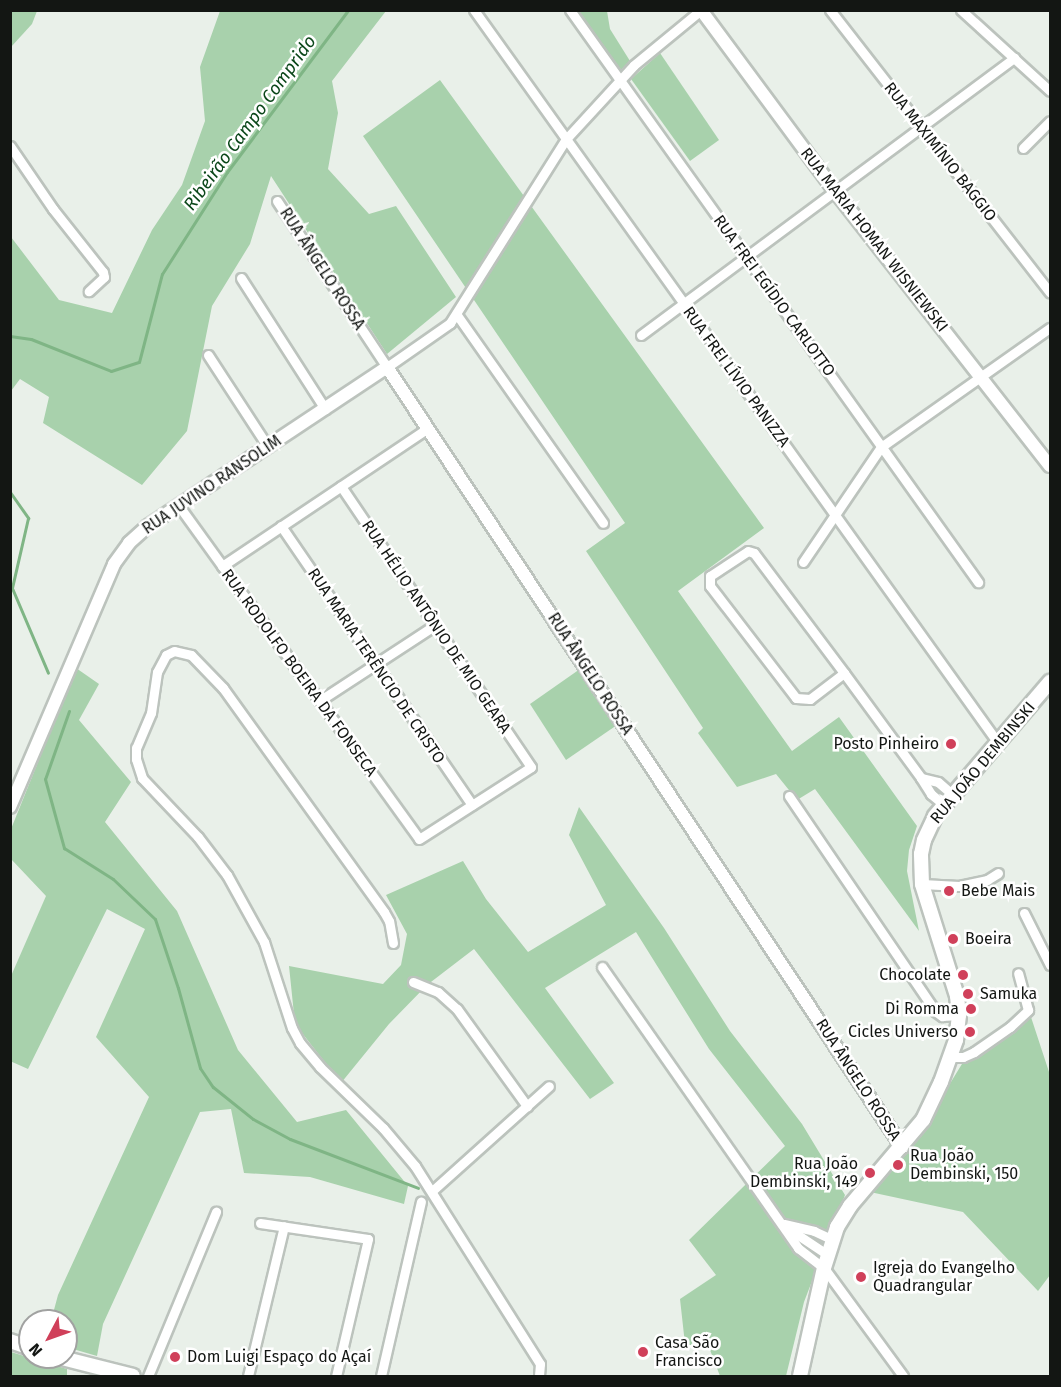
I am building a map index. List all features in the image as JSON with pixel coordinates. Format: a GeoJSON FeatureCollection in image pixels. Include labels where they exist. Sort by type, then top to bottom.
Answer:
{"type":"FeatureCollection","features":[{"type":"Feature","properties":{"kind":"main road","name":"RUA JOÃO DEMBINSKI"},"geometry":{"type":"LineString","coordinates":[[800,1377],[833,1240],[850,1206],[902,1147],[928,1111],[950,1057],[959,1015],[955,987],[922,884],[921,854],[924,840],[949,800],[1050,682]]}},
{"type":"Feature","properties":{"kind":"main road"},"geometry":{"type":"LineString","coordinates":[[78,1362],[133,1377]]}},
{"type":"Feature","properties":{"kind":"street","name":"RUA FREI LÍVIO PANIZZA"},"geometry":{"type":"LineString","coordinates":[[474,10],[998,743]]}},
{"type":"Feature","properties":{"kind":"street","name":"RUA FREI EGÍDIO CARLOTTO"},"geometry":{"type":"LineString","coordinates":[[570,10],[978,582]]}},
{"type":"Feature","properties":{"kind":"street"},"geometry":{"type":"LineString","coordinates":[[387,367],[438,334],[457,315],[566,139],[619,80],[650,51],[701,10]]}},
{"type":"Feature","properties":{"kind":"street","name":"RUA MARIA HOMAN WISNIEWSKI"},"geometry":{"type":"LineString","coordinates":[[701,10],[835,191],[1050,466]]}},
{"type":"Feature","properties":{"kind":"street","name":"RUA MAXIMÍNIO BAGGIO"},"geometry":{"type":"LineString","coordinates":[[830,10],[1050,293]]}},
{"type":"Feature","properties":{"kind":"street"},"geometry":{"type":"LineString","coordinates":[[961,10],[1050,91]]}},
{"type":"Feature","properties":{"kind":"street"},"geometry":{"type":"LineString","coordinates":[[641,335],[1014,58]]}},
{"type":"Feature","properties":{"kind":"street"},"geometry":{"type":"LineString","coordinates":[[1023,148],[1050,121]]}},
{"type":"Feature","properties":{"kind":"street"},"geometry":{"type":"LineString","coordinates":[[10,146],[102,272],[104,277],[89,291]]}},
{"type":"Feature","properties":{"kind":"street","name":"RUA ÂNGELO ROSSA"},"geometry":{"type":"LineString","coordinates":[[277,201],[902,1147]]}},
{"type":"Feature","properties":{"kind":"street"},"geometry":{"type":"LineString","coordinates":[[241,278],[325,409]]}},
{"type":"Feature","properties":{"kind":"street"},"geometry":{"type":"LineString","coordinates":[[457,315],[603,523]]}},
{"type":"Feature","properties":{"kind":"street"},"geometry":{"type":"LineString","coordinates":[[803,562],[882,447],[1050,327]]}},
{"type":"Feature","properties":{"kind":"street"},"geometry":{"type":"LineString","coordinates":[[208,355],[268,447]]}},
{"type":"Feature","properties":{"kind":"street","name":"RUA JUVINO RANSOLIM"},"geometry":{"type":"LineString","coordinates":[[10,807],[114,564],[138,534],[387,367]]}},
{"type":"Feature","properties":{"kind":"street"},"geometry":{"type":"LineString","coordinates":[[222,566],[428,429]]}},
{"type":"Feature","properties":{"kind":"street","name":"RUA HÉLIO ANTÔNIO DE MIO GEARA"},"geometry":{"type":"LineString","coordinates":[[341,486],[531,767],[472,805]]}},
{"type":"Feature","properties":{"kind":"street","name":"RUA RODOLFO BOEIRA DA FONSECA"},"geometry":{"type":"LineString","coordinates":[[179,506],[419,839],[472,805]]}},
{"type":"Feature","properties":{"kind":"street","name":"RUA MARIA TERÊNCIO DE CRISTO"},"geometry":{"type":"LineString","coordinates":[[281,526],[472,805]]}},
{"type":"Feature","properties":{"kind":"street"},"geometry":{"type":"LineString","coordinates":[[844,673],[810,699],[796,698],[710,586],[710,576],[751,551],[844,673],[931,794],[949,800]]}},
{"type":"Feature","properties":{"kind":"street"},"geometry":{"type":"LineString","coordinates":[[319,701],[435,625]]}},
{"type":"Feature","properties":{"kind":"street"},"geometry":{"type":"LineString","coordinates":[[393,943],[389,921],[384,912],[223,688],[191,655],[174,651],[166,655],[157,672],[151,713],[136,748],[136,759],[142,778],[198,837],[240,895],[264,942],[292,1028],[300,1042],[320,1067],[400,1147],[432,1191],[540,1364],[540,1377]]}},
{"type":"Feature","properties":{"kind":"street"},"geometry":{"type":"LineString","coordinates":[[921,778],[938,782],[949,800]]}},
{"type":"Feature","properties":{"kind":"street"},"geometry":{"type":"LineString","coordinates":[[789,796],[934,1011],[942,1016],[959,1015]]}},
{"type":"Feature","properties":{"kind":"street"},"geometry":{"type":"LineString","coordinates":[[922,884],[959,886],[987,880],[998,873]]}},
{"type":"Feature","properties":{"kind":"street"},"geometry":{"type":"LineString","coordinates":[[1024,913],[1050,965]]}},
{"type":"Feature","properties":{"kind":"street"},"geometry":{"type":"LineString","coordinates":[[602,967],[798,1248],[826,1262],[903,1377]]}},
{"type":"Feature","properties":{"kind":"street"},"geometry":{"type":"LineString","coordinates":[[950,1057],[963,1057],[974,1052],[1010,1027],[1028,1010],[1018,973]]}},
{"type":"Feature","properties":{"kind":"street"},"geometry":{"type":"LineString","coordinates":[[413,982],[438,992],[457,1010],[527,1106]]}},
{"type":"Feature","properties":{"kind":"street"},"geometry":{"type":"LineString","coordinates":[[432,1191],[549,1086]]}},
{"type":"Feature","properties":{"kind":"street"},"geometry":{"type":"LineString","coordinates":[[381,1377],[422,1202]]}},
{"type":"Feature","properties":{"kind":"street"},"geometry":{"type":"LineString","coordinates":[[148,1377],[216,1212]]}},
{"type":"Feature","properties":{"kind":"street"},"geometry":{"type":"LineString","coordinates":[[260,1223],[368,1239],[336,1377]]}},
{"type":"Feature","properties":{"kind":"street"},"geometry":{"type":"LineString","coordinates":[[781,1224],[809,1230],[833,1240]]}},
{"type":"Feature","properties":{"kind":"street"},"geometry":{"type":"LineString","coordinates":[[248,1377],[284,1226]]}},
{"type":"Feature","properties":{"kind":"green space"},"geometry":{"type":"Polygon","coordinates":[[[11,10],[37,11],[32,24],[11,47],[11,10]]]}},
{"type":"Feature","properties":{"kind":"green space"},"geometry":{"type":"Polygon","coordinates":[[[220,11],[386,11],[332,81],[338,113],[328,169],[369,214],[396,206],[456,297],[387,354],[271,176],[250,244],[212,306],[187,431],[142,485],[43,423],[49,397],[20,379],[11,391],[11,237],[59,300],[112,313],[152,230],[182,185],[205,121],[200,67],[220,11]]]}},
{"type":"Feature","properties":{"kind":"green space"},"geometry":{"type":"Polygon","coordinates":[[[576,11],[607,11],[610,29],[630,61],[620,71],[576,11]]]}},
{"type":"Feature","properties":{"kind":"green space"},"geometry":{"type":"Polygon","coordinates":[[[660,53],[719,140],[690,161],[631,79],[660,53]]]}},
{"type":"Feature","properties":{"kind":"green space"},"geometry":{"type":"Polygon","coordinates":[[[440,80],[764,528],[678,591],[792,751],[839,717],[917,826],[909,850],[907,871],[919,931],[815,789],[797,800],[776,774],[737,787],[698,733],[703,728],[586,551],[625,523],[363,136],[440,80]]]}},
{"type":"Feature","properties":{"kind":"green space"},"geometry":{"type":"Polygon","coordinates":[[[76,668],[99,684],[79,720],[131,782],[105,822],[177,911],[238,1050],[297,1122],[346,1110],[408,1186],[404,1204],[310,1177],[244,1173],[231,1109],[200,1112],[103,1324],[97,1356],[78,1350],[78,1309],[54,1309],[58,1295],[149,1097],[96,1037],[145,929],[107,909],[28,1069],[10,1061],[11,976],[46,896],[11,859],[11,829],[76,668]]]}},
{"type":"Feature","properties":{"kind":"green space"},"geometry":{"type":"Polygon","coordinates":[[[580,669],[617,725],[566,760],[530,704],[580,669]]]}},
{"type":"Feature","properties":{"kind":"green space"},"geometry":{"type":"Polygon","coordinates":[[[579,807],[664,928],[730,1031],[802,1124],[845,1195],[804,1302],[786,1376],[720,1376],[710,1350],[685,1344],[680,1299],[716,1275],[689,1240],[785,1146],[709,1049],[636,932],[545,988],[614,1083],[590,1099],[474,949],[427,985],[389,1024],[341,1083],[295,1024],[289,966],[383,984],[401,965],[407,934],[386,895],[463,861],[486,899],[528,952],[606,905],[569,835],[579,807]]]}},
{"type":"Feature","properties":{"kind":"green space"},"geometry":{"type":"Polygon","coordinates":[[[1030,1014],[1050,1075],[1050,1275],[1038,1291],[963,1212],[870,1192],[924,1126],[965,1059],[1030,1014]]]}},
{"type":"Feature","properties":{"kind":"green space"},"geometry":{"type":"Polygon","coordinates":[[[11,1352],[18,1354],[18,1369],[67,1369],[67,1376],[11,1376],[11,1352]]]}},
{"type":"Feature","properties":{"kind":"waterway","name":"Ribeirão Campo Comprido"},"geometry":{"type":"LineString","coordinates":[[10,336],[31,339],[111,371],[139,362],[162,274],[227,172],[348,10]]}},
{"type":"Feature","properties":{"kind":"waterway","name":"Ribeirão Campo Comprido"},"geometry":{"type":"LineString","coordinates":[[10,492],[28,518],[12,588],[48,673]]}},
{"type":"Feature","properties":{"kind":"waterway","name":"Ribeirão Campo Comprido"},"geometry":{"type":"LineString","coordinates":[[69,711],[45,779],[64,848],[113,879],[155,919],[178,988],[200,1068],[213,1087],[253,1119],[290,1139],[418,1188]]}},
{"type":"Feature","properties":{"kind":"place","name":"Posto Pinheiro"},"geometry":{"type":"Point","coordinates":[951,744]}},
{"type":"Feature","properties":{"kind":"place","name":"Bebe Mais"},"geometry":{"type":"Point","coordinates":[949,891]}},
{"type":"Feature","properties":{"kind":"place","name":"Boeira"},"geometry":{"type":"Point","coordinates":[953,939]}},
{"type":"Feature","properties":{"kind":"place","name":"Chocolate"},"geometry":{"type":"Point","coordinates":[963,975]}},
{"type":"Feature","properties":{"kind":"place","name":"Samuka"},"geometry":{"type":"Point","coordinates":[968,994]}},
{"type":"Feature","properties":{"kind":"place","name":"Di Romma"},"geometry":{"type":"Point","coordinates":[971,1009]}},
{"type":"Feature","properties":{"kind":"place","name":"Cicles Universo"},"geometry":{"type":"Point","coordinates":[970,1032]}},
{"type":"Feature","properties":{"kind":"place","name":"Rua João Dembinski, 150"},"geometry":{"type":"Point","coordinates":[898,1165]}},
{"type":"Feature","properties":{"kind":"place","name":"Rua João Dembinski, 149"},"geometry":{"type":"Point","coordinates":[870,1173]}},
{"type":"Feature","properties":{"kind":"place","name":"Igreja do Evangelho Quadrangular"},"geometry":{"type":"Point","coordinates":[861,1277]}},
{"type":"Feature","properties":{"kind":"place","name":"Casa São Francisco"},"geometry":{"type":"Point","coordinates":[643,1352]}},
{"type":"Feature","properties":{"kind":"place","name":"Dom Luigi Espaço do Açaí"},"geometry":{"type":"Point","coordinates":[175,1357]}}]}
